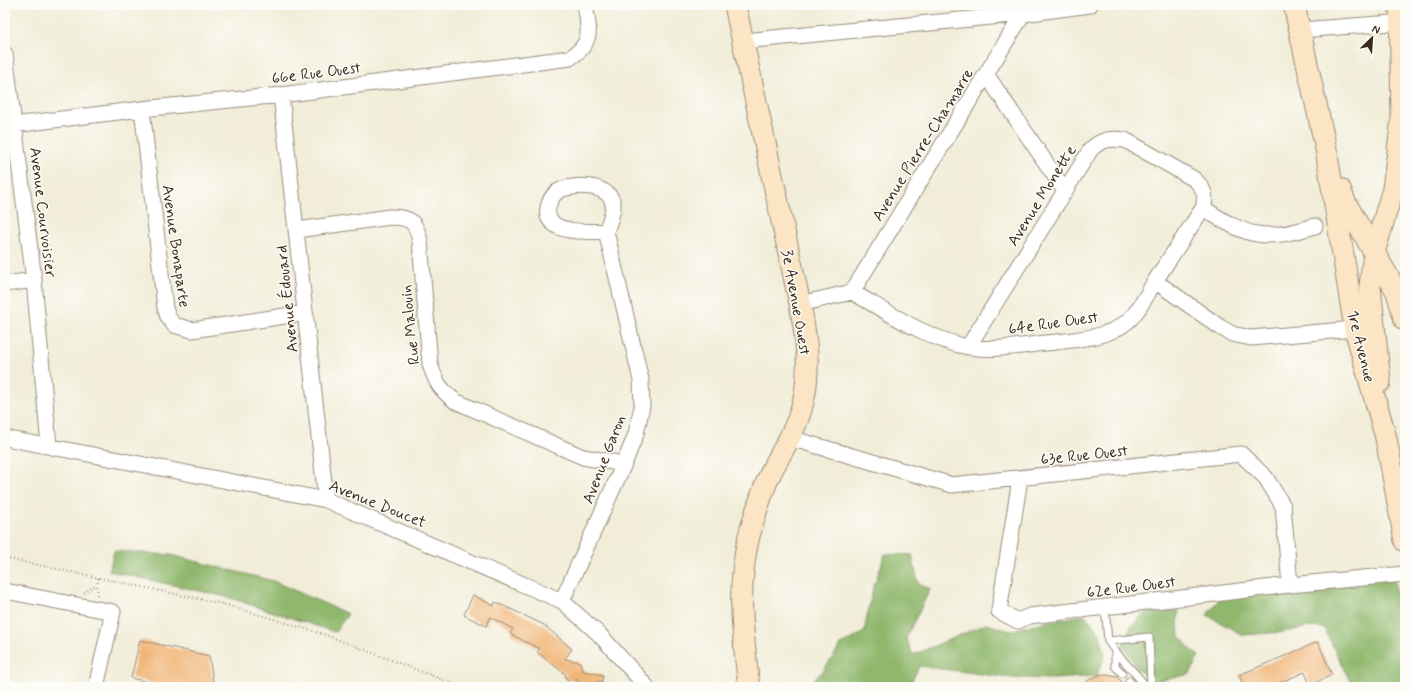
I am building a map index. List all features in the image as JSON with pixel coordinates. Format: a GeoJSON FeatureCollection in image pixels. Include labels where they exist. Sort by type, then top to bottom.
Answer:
{"type":"FeatureCollection","features":[{"type":"Feature","properties":{"kind":"street","name":"66e Rue Ouest"},"geometry":{"type":"LineString","coordinates":[[10,126],[142,109],[281,95],[570,58],[581,51],[589,32],[585,5]]}},
{"type":"Feature","properties":{"kind":"street","name":"3e Avenue Ouest"},"geometry":{"type":"LineString","coordinates":[[735,5],[800,304],[808,350],[806,387],[800,412],[790,438],[772,470],[759,502],[749,536],[743,568],[740,599],[749,687]]}},
{"type":"Feature","properties":{"kind":"street"},"geometry":{"type":"LineString","coordinates":[[743,41],[1023,14],[1090,5]]}},
{"type":"Feature","properties":{"kind":"street","name":"1re Avenue"},"geometry":{"type":"LineString","coordinates":[[1294,5],[1326,149],[1355,329],[1386,438],[1405,541]]}},
{"type":"Feature","properties":{"kind":"street","name":"Avenue Pierre-Chamarre"},"geometry":{"type":"LineString","coordinates":[[852,292],[1023,14]]}},
{"type":"Feature","properties":{"kind":"street"},"geometry":{"type":"LineString","coordinates":[[1300,30],[1402,16],[1403,124],[1393,190],[1374,253],[1370,286],[1386,438]]}},
{"type":"Feature","properties":{"kind":"street","name":"Avenue Courvoisier"},"geometry":{"type":"LineString","coordinates":[[5,54],[10,126],[34,280],[49,446]]}},
{"type":"Feature","properties":{"kind":"street"},"geometry":{"type":"LineString","coordinates":[[986,74],[1065,190]]}},
{"type":"Feature","properties":{"kind":"street","name":"Avenue Édouard"},"geometry":{"type":"LineString","coordinates":[[281,95],[326,500]]}},
{"type":"Feature","properties":{"kind":"street","name":"Avenue Bonaparte"},"geometry":{"type":"LineString","coordinates":[[142,109],[165,308],[168,317],[174,325],[192,330],[305,313]]}},
{"type":"Feature","properties":{"kind":"street","name":"Avenue Monette"},"geometry":{"type":"LineString","coordinates":[[968,347],[1091,149],[1099,142],[1116,138],[1125,140],[1194,179],[1204,192],[1206,200],[1202,208]]}},
{"type":"Feature","properties":{"kind":"street","name":"1re Avenue"},"geometry":{"type":"LineString","coordinates":[[1326,149],[1345,202],[1397,292],[1405,320]]}},
{"type":"Feature","properties":{"kind":"street"},"geometry":{"type":"LineString","coordinates":[[1315,226],[1288,234],[1267,236],[1247,233],[1231,226],[1202,208],[1155,281],[1232,334],[1251,338],[1355,329]]}},
{"type":"Feature","properties":{"kind":"street","name":"Rue Malouin"},"geometry":{"type":"LineString","coordinates":[[297,230],[390,216],[403,217],[412,222],[418,231],[420,241],[430,364],[435,380],[442,391],[455,401],[583,457],[624,464]]}},
{"type":"Feature","properties":{"kind":"street","name":"Avenue Garon"},"geometry":{"type":"LineString","coordinates":[[562,601],[624,464],[636,434],[642,406],[641,380],[606,231]]}},
{"type":"Feature","properties":{"kind":"street"},"geometry":{"type":"LineString","coordinates":[[5,284],[34,280]]}},
{"type":"Feature","properties":{"kind":"street","name":"64e Rue Ouest"},"geometry":{"type":"LineString","coordinates":[[852,292],[942,340],[968,347],[990,348],[1082,339],[1105,334],[1119,328],[1130,320],[1155,281]]}},
{"type":"Feature","properties":{"kind":"street"},"geometry":{"type":"LineString","coordinates":[[800,304],[852,292]]}},
{"type":"Feature","properties":{"kind":"street","name":"Avenue Doucet"},"geometry":{"type":"LineString","coordinates":[[5,438],[326,500],[562,601],[599,634],[647,687]]}},
{"type":"Feature","properties":{"kind":"street","name":"63e Rue Ouest"},"geometry":{"type":"LineString","coordinates":[[790,438],[952,485],[1020,479],[1241,454],[1266,478],[1283,506],[1290,585]]}},
{"type":"Feature","properties":{"kind":"street","name":"62e Rue Ouest"},"geometry":{"type":"LineString","coordinates":[[1020,479],[999,612],[1018,622],[1030,616],[1290,585],[1405,574]]}},
{"type":"Feature","properties":{"kind":"street"},"geometry":{"type":"LineString","coordinates":[[5,591],[113,612],[96,687]]}},
{"type":"Feature","properties":{"kind":"lane"},"geometry":{"type":"LineString","coordinates":[[1105,607],[1108,641],[1147,687]]}},
{"type":"Feature","properties":{"kind":"lane"},"geometry":{"type":"LineString","coordinates":[[1108,641],[1149,638],[1151,687]]}},
{"type":"Feature","properties":{"kind":"lane"},"geometry":{"type":"LineString","coordinates":[[1115,651],[1115,666],[1122,673]]}},
{"type":"Feature","properties":{"kind":"path"},"geometry":{"type":"LineString","coordinates":[[5,558],[98,576],[223,604],[323,634],[462,687]]}},
{"type":"Feature","properties":{"kind":"path"},"geometry":{"type":"LineString","coordinates":[[98,576],[96,584],[98,609]]}},
{"type":"Feature","properties":{"kind":"green space"},"geometry":{"type":"Polygon","coordinates":[[[114,551],[171,555],[273,581],[348,614],[335,632],[227,597],[109,571],[114,551]]]}},
{"type":"Feature","properties":{"kind":"green space"},"geometry":{"type":"Polygon","coordinates":[[[885,554],[912,555],[918,583],[930,589],[906,638],[913,655],[986,624],[1010,631],[1034,624],[1085,615],[1100,634],[1105,657],[1096,676],[1053,679],[1012,678],[919,666],[909,687],[806,687],[823,671],[841,645],[864,632],[872,592],[885,554]]]}},
{"type":"Feature","properties":{"kind":"green space"},"geometry":{"type":"Polygon","coordinates":[[[1394,572],[1404,687],[1347,687],[1350,681],[1324,628],[1309,627],[1283,632],[1243,635],[1207,615],[1220,598],[1394,572]]]}},
{"type":"Feature","properties":{"kind":"green space"},"geometry":{"type":"Polygon","coordinates":[[[1148,609],[1179,611],[1178,627],[1181,637],[1199,656],[1190,674],[1154,682],[1138,670],[1123,645],[1131,626],[1148,609]]]}},
{"type":"Feature","properties":{"kind":"building"},"geometry":{"type":"Polygon","coordinates":[[[473,595],[494,606],[495,602],[544,625],[572,649],[565,659],[580,662],[583,671],[603,675],[602,682],[597,681],[598,687],[579,687],[578,680],[566,679],[565,674],[537,652],[540,649],[510,634],[513,629],[490,617],[486,626],[464,615],[473,595]]]}},
{"type":"Feature","properties":{"kind":"building"},"geometry":{"type":"Polygon","coordinates":[[[140,640],[209,656],[214,687],[169,687],[131,678],[140,640]]]}},
{"type":"Feature","properties":{"kind":"building"},"geometry":{"type":"Polygon","coordinates":[[[1318,642],[1332,675],[1310,685],[1305,672],[1269,687],[1244,687],[1239,675],[1318,642]]]}},
{"type":"Feature","properties":{"kind":"building"},"geometry":{"type":"Polygon","coordinates":[[[1101,674],[1117,677],[1127,687],[1091,687],[1087,681],[1101,674]]]}}]}
